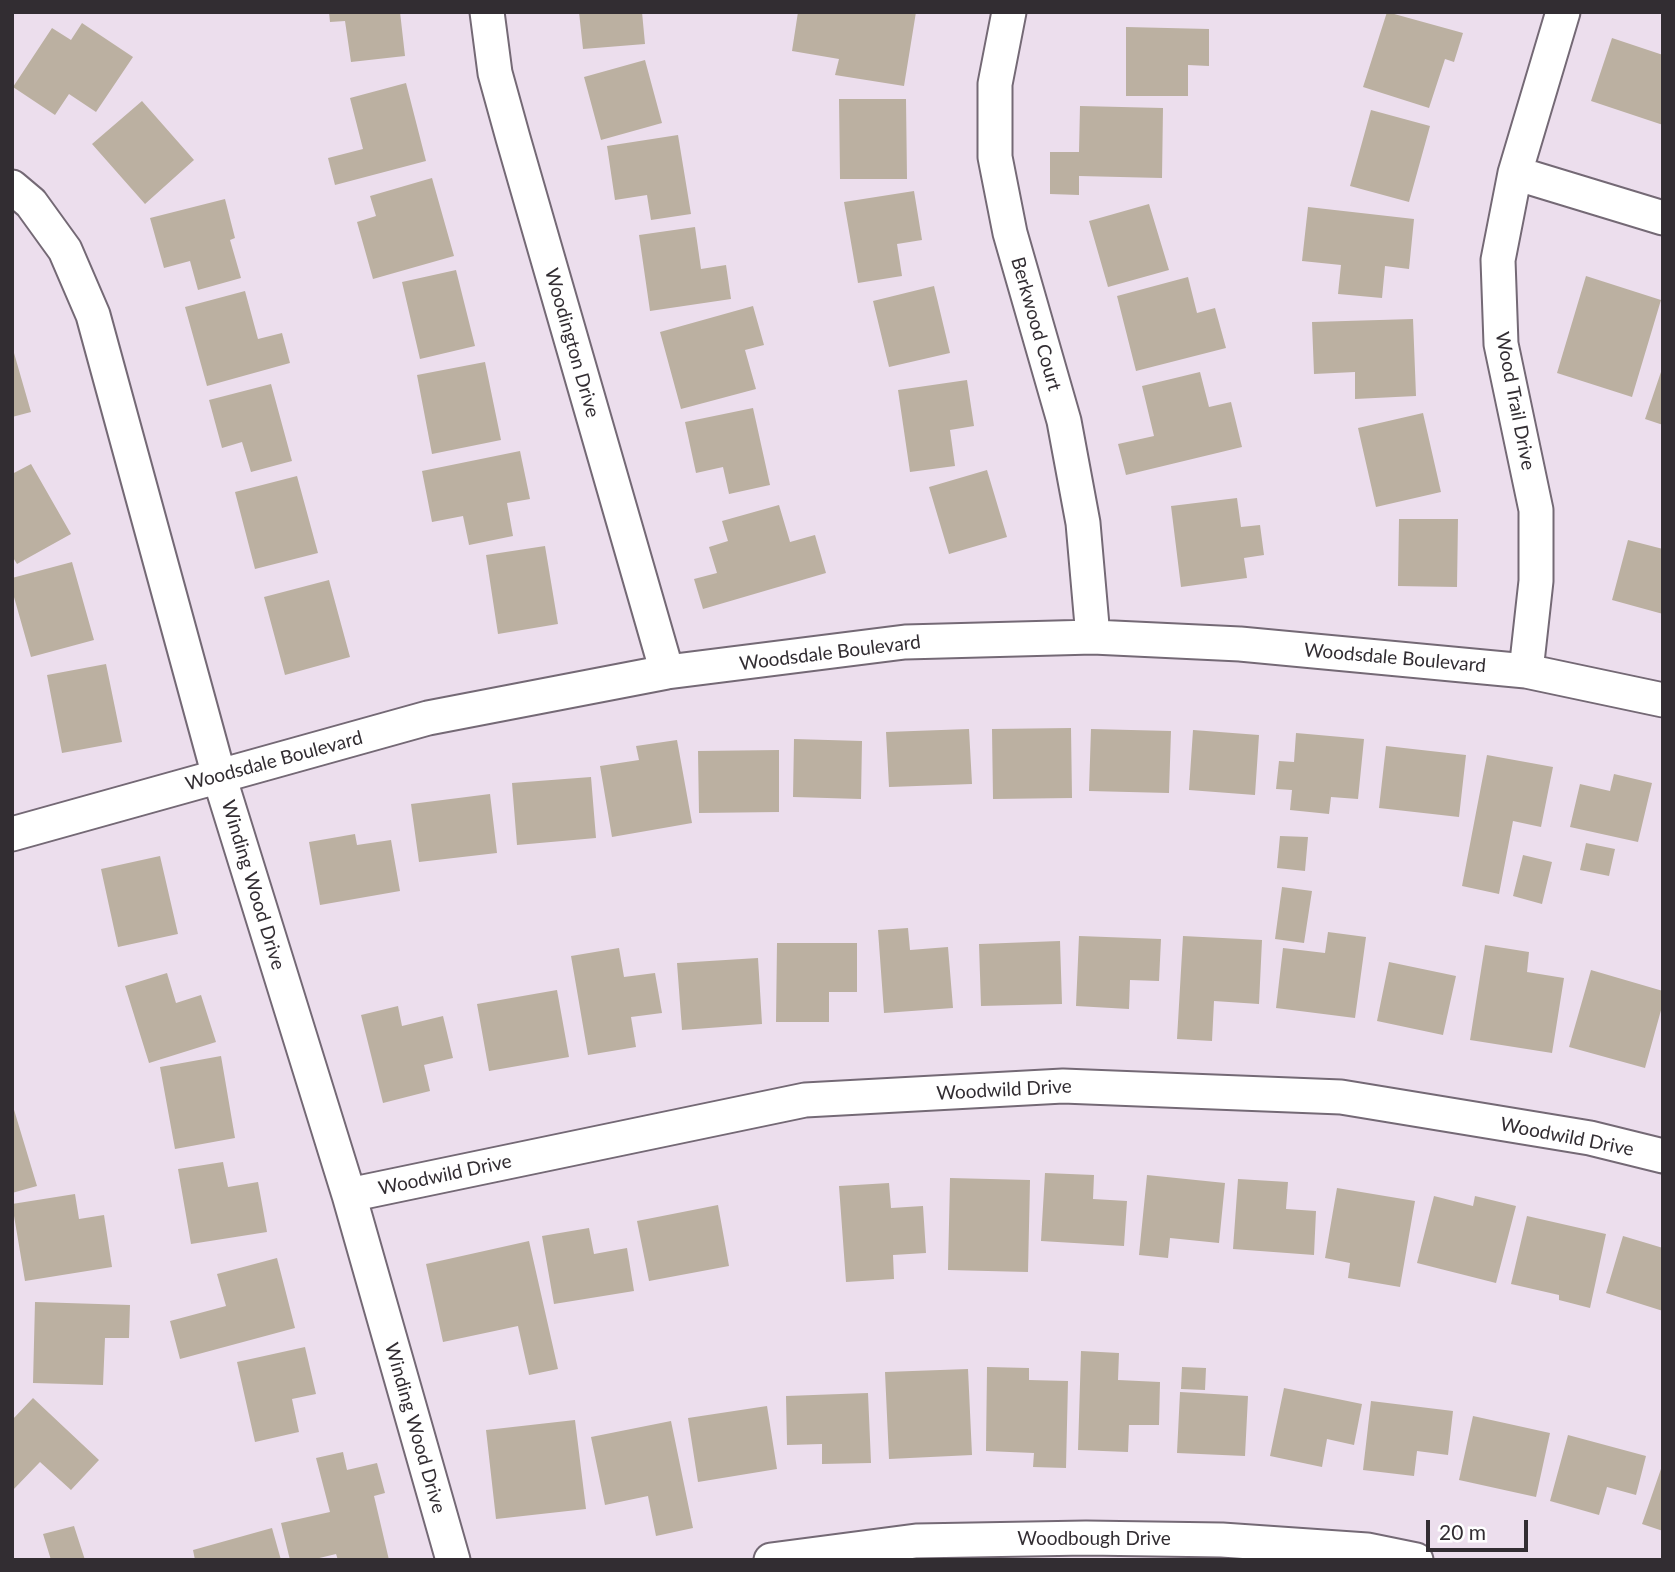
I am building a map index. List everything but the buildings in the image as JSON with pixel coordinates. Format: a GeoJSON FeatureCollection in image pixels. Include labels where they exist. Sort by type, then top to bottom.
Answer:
{"type":"FeatureCollection","features":[{"type":"Feature","properties":{"kind":"street","name":"Woodington Drive"},"geometry":{"type":"LineString","coordinates":[[487,12],[495,73],[667,673]]}},
{"type":"Feature","properties":{"kind":"street","name":"Berkwood Court"},"geometry":{"type":"LineString","coordinates":[[1009,12],[995,84],[995,157],[1010,233],[1063,421],[1083,523],[1093,637]]}},
{"type":"Feature","properties":{"kind":"street","name":"Wood Trail Drive"},"geometry":{"type":"LineString","coordinates":[[1526,671],[1536,581],[1536,510],[1501,344],[1498,260],[1515,173],[1563,12]]}},
{"type":"Feature","properties":{"kind":"street"},"geometry":{"type":"LineString","coordinates":[[1515,173],[1663,218]]}},
{"type":"Feature","properties":{"kind":"street","name":"Winding Wood Drive"},"geometry":{"type":"LineString","coordinates":[[12,187],[31,203],[65,250],[93,315],[219,776],[349,1195],[453,1560]]}},
{"type":"Feature","properties":{"kind":"street","name":"Woodsdale Boulevard"},"geometry":{"type":"LineString","coordinates":[[12,834],[429,718],[667,673],[905,642],[1093,637],[1240,644],[1526,671],[1663,700]]}},
{"type":"Feature","properties":{"kind":"street","name":"Woodwild Drive"},"geometry":{"type":"LineString","coordinates":[[349,1195],[805,1100],[1063,1086],[1341,1097],[1590,1138],[1663,1156]]}},
{"type":"Feature","properties":{"kind":"street","name":"Woodbough Drive"},"geometry":{"type":"LineString","coordinates":[[771,1560],[916,1541],[1086,1538],[1249,1542],[1367,1550],[1416,1560]]}}]}
